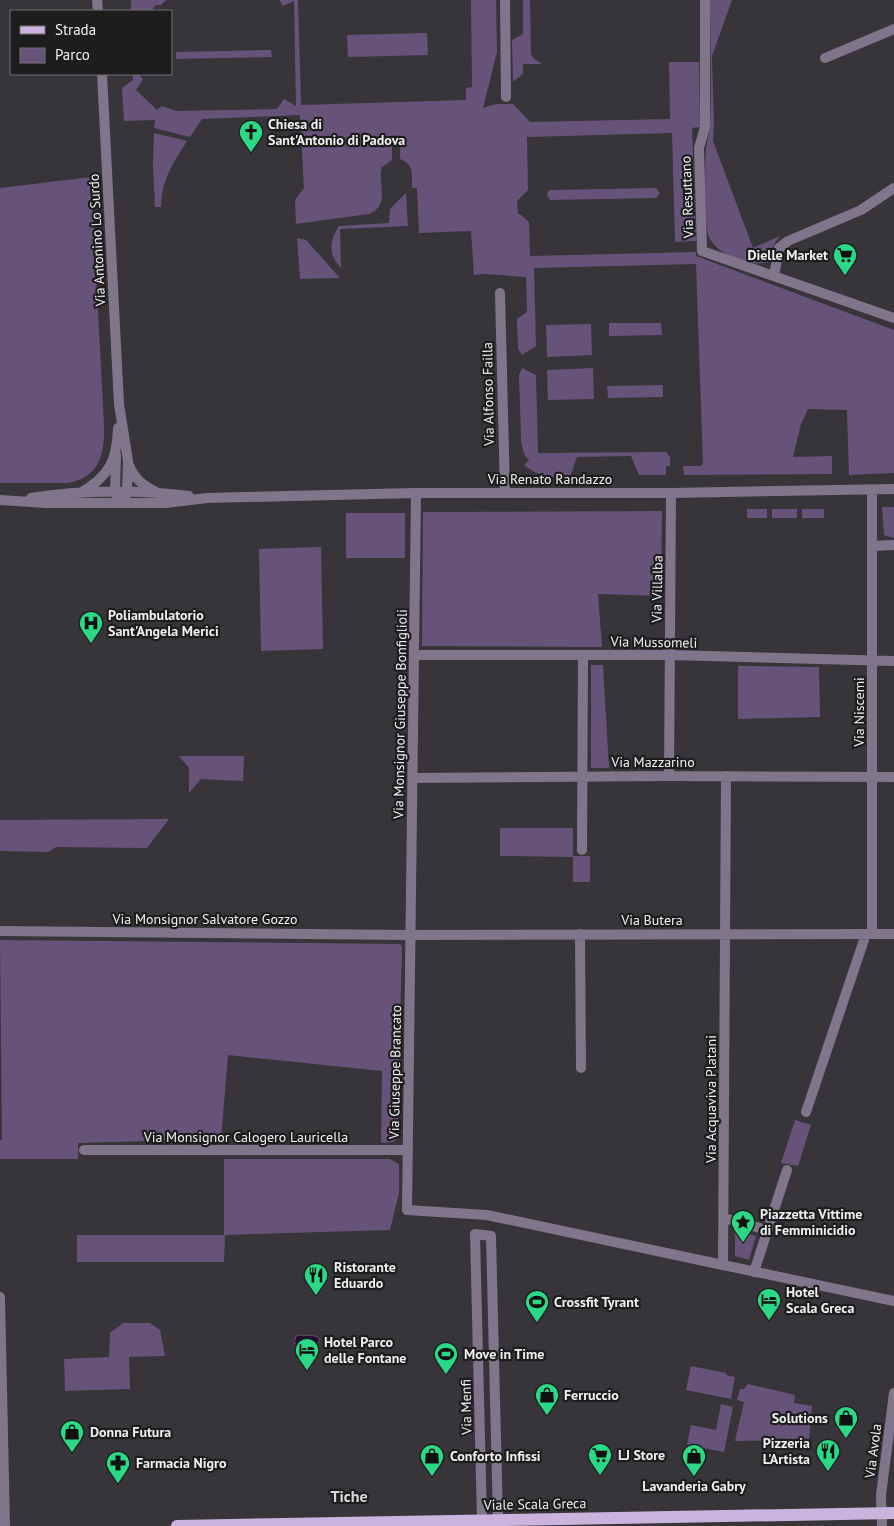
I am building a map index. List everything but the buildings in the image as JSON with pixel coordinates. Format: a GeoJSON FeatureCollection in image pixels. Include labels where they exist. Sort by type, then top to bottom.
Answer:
{"type":"FeatureCollection","features":[{"type":"Feature","properties":{"kind":"main road","name":"Viale Scala Greca"},"geometry":{"type":"LineString","coordinates":[[177,1526],[888,1513]]}},
{"type":"Feature","properties":{"kind":"street"},"geometry":{"type":"LineString","coordinates":[[505,0],[506,97]]}},
{"type":"Feature","properties":{"kind":"street","name":"Via Resuttano"},"geometry":{"type":"LineString","coordinates":[[705,0],[705,127],[699,148],[702,251],[894,318]]}},
{"type":"Feature","properties":{"kind":"street"},"geometry":{"type":"LineString","coordinates":[[825,58],[894,30]]}},
{"type":"Feature","properties":{"kind":"street","name":"Via Antonino Lo Surdo"},"geometry":{"type":"LineString","coordinates":[[102,75],[120,404]]}},
{"type":"Feature","properties":{"kind":"street"},"geometry":{"type":"LineString","coordinates":[[774,276],[779,248],[788,241],[861,210],[894,188]]}},
{"type":"Feature","properties":{"kind":"street","name":"Via Alfonso Failla"},"geometry":{"type":"LineString","coordinates":[[500,293],[505,493]]}},
{"type":"Feature","properties":{"kind":"street"},"geometry":{"type":"LineString","coordinates":[[120,404],[115,493],[121,503]]}},
{"type":"Feature","properties":{"kind":"street"},"geometry":{"type":"LineString","coordinates":[[120,404],[128,461],[127,493],[121,503]]}},
{"type":"Feature","properties":{"kind":"street"},"geometry":{"type":"LineString","coordinates":[[78,494],[101,479],[116,455]]}},
{"type":"Feature","properties":{"kind":"street"},"geometry":{"type":"LineString","coordinates":[[128,461],[132,473],[138,482],[157,492]]}},
{"type":"Feature","properties":{"kind":"street","name":"Via Renato Randazzo"},"geometry":{"type":"LineString","coordinates":[[207,498],[416,493],[672,493],[894,489]]}},
{"type":"Feature","properties":{"kind":"street","name":"Via Niscemi"},"geometry":{"type":"LineString","coordinates":[[806,1112],[869,934],[872,776],[872,490]]}},
{"type":"Feature","properties":{"kind":"street"},"geometry":{"type":"LineString","coordinates":[[14,500],[48,495],[157,492],[207,498]]}},
{"type":"Feature","properties":{"kind":"street","name":"Via Monsignor Giuseppe Bonfiglioli"},"geometry":{"type":"LineString","coordinates":[[410,935],[416,493]]}},
{"type":"Feature","properties":{"kind":"street","name":"Via Villalba"},"geometry":{"type":"LineString","coordinates":[[670,776],[672,493]]}},
{"type":"Feature","properties":{"kind":"street"},"geometry":{"type":"LineString","coordinates":[[0,500],[46,503],[166,503],[207,498]]}},
{"type":"Feature","properties":{"kind":"street"},"geometry":{"type":"LineString","coordinates":[[872,546],[894,545]]}},
{"type":"Feature","properties":{"kind":"street","name":"Via Mussomeli"},"geometry":{"type":"LineString","coordinates":[[414,655],[670,655],[894,661]]}},
{"type":"Feature","properties":{"kind":"street"},"geometry":{"type":"LineString","coordinates":[[582,850],[583,655]]}},
{"type":"Feature","properties":{"kind":"street","name":"Via Acquaviva Platani"},"geometry":{"type":"LineString","coordinates":[[723,1265],[726,776]]}},
{"type":"Feature","properties":{"kind":"street","name":"Via Mazzarino"},"geometry":{"type":"LineString","coordinates":[[412,778],[894,776]]}},
{"type":"Feature","properties":{"kind":"street","name":"Via Monsignor Salvatore Gozzo"},"geometry":{"type":"LineString","coordinates":[[0,932],[410,935]]}},
{"type":"Feature","properties":{"kind":"street"},"geometry":{"type":"LineString","coordinates":[[580,934],[581,1068]]}},
{"type":"Feature","properties":{"kind":"street","name":"Via Butera"},"geometry":{"type":"LineString","coordinates":[[410,935],[894,934]]}},
{"type":"Feature","properties":{"kind":"street","name":"Via Giuseppe Brancato"},"geometry":{"type":"LineString","coordinates":[[410,935],[407,1210],[487,1215],[723,1265]]}},
{"type":"Feature","properties":{"kind":"street","name":"Via Monsignor Calogero Lauricella"},"geometry":{"type":"LineString","coordinates":[[84,1150],[408,1150]]}},
{"type":"Feature","properties":{"kind":"street"},"geometry":{"type":"LineString","coordinates":[[754,1272],[787,1170]]}},
{"type":"Feature","properties":{"kind":"street"},"geometry":{"type":"LineString","coordinates":[[724,1218],[767,1230]]}},
{"type":"Feature","properties":{"kind":"street","name":"Via Menfi"},"geometry":{"type":"LineString","coordinates":[[482,1520],[475,1234],[491,1236],[498,1520]]}},
{"type":"Feature","properties":{"kind":"street"},"geometry":{"type":"LineString","coordinates":[[723,1265],[894,1301]]}},
{"type":"Feature","properties":{"kind":"street"},"geometry":{"type":"LineString","coordinates":[[0,1296],[5,1526]]}},
{"type":"Feature","properties":{"kind":"street"},"geometry":{"type":"LineString","coordinates":[[478,1356],[494,1355]]}},
{"type":"Feature","properties":{"kind":"street","name":"Via Avola"},"geometry":{"type":"LineString","coordinates":[[882,1526],[888,1513],[881,1495],[894,1394]]}},
{"type":"Feature","properties":{"kind":"green space"},"geometry":{"type":"Polygon","coordinates":[[[131,0],[166,0],[161,5],[156,5],[152,10],[131,10],[131,0]]]}},
{"type":"Feature","properties":{"kind":"green space"},"geometry":{"type":"Polygon","coordinates":[[[279,0],[298,0],[301,105],[466,100],[466,88],[472,87],[471,0],[496,0],[497,52],[483,108],[496,104],[513,104],[530,122],[670,119],[669,62],[699,62],[700,127],[692,128],[696,241],[675,242],[672,133],[527,137],[528,190],[517,201],[518,214],[529,222],[530,256],[696,252],[696,256],[894,330],[894,473],[849,475],[847,410],[808,409],[801,424],[793,457],[832,456],[832,474],[684,475],[683,466],[700,466],[703,464],[696,264],[534,268],[536,346],[522,355],[518,349],[517,319],[527,312],[526,277],[474,275],[471,231],[419,233],[417,188],[412,188],[410,167],[405,161],[400,159],[400,145],[392,146],[392,160],[382,167],[382,193],[380,205],[376,210],[369,214],[296,224],[295,200],[304,188],[300,115],[202,119],[190,137],[154,128],[155,120],[124,121],[122,88],[133,80],[133,75],[139,75],[143,79],[136,90],[157,110],[162,106],[176,111],[277,109],[284,99],[296,106],[294,1],[283,6],[279,0]]]}},
{"type":"Feature","properties":{"kind":"green space"},"geometry":{"type":"Polygon","coordinates":[[[523,0],[530,0],[531,54],[533,58],[542,64],[523,64],[523,74],[513,82],[512,40],[523,34],[523,0]]]}},
{"type":"Feature","properties":{"kind":"green space"},"geometry":{"type":"Polygon","coordinates":[[[710,0],[732,0],[712,56],[713,141],[753,248],[780,236],[774,244],[769,262],[753,263],[726,254],[713,243],[707,231],[705,180],[706,149],[710,130],[711,108],[710,0]]]}},
{"type":"Feature","properties":{"kind":"green space"},"geometry":{"type":"Polygon","coordinates":[[[427,33],[428,55],[348,57],[347,35],[427,33]]]}},
{"type":"Feature","properties":{"kind":"green space"},"geometry":{"type":"Polygon","coordinates":[[[271,50],[272,57],[176,59],[176,52],[271,50]]]}},
{"type":"Feature","properties":{"kind":"green space"},"geometry":{"type":"Polygon","coordinates":[[[154,133],[187,141],[172,165],[166,180],[161,207],[155,207],[154,133]]]}},
{"type":"Feature","properties":{"kind":"green space"},"geometry":{"type":"Polygon","coordinates":[[[91,177],[104,425],[101,454],[94,469],[79,480],[68,483],[0,483],[0,188],[91,177]]]}},
{"type":"Feature","properties":{"kind":"green space"},"geometry":{"type":"Polygon","coordinates":[[[656,188],[660,193],[656,198],[550,200],[547,195],[549,190],[656,188]]]}},
{"type":"Feature","properties":{"kind":"green space"},"geometry":{"type":"Polygon","coordinates":[[[406,193],[408,226],[340,229],[341,268],[334,258],[331,247],[333,237],[339,226],[389,223],[390,209],[406,193]]]}},
{"type":"Feature","properties":{"kind":"green space"},"geometry":{"type":"Polygon","coordinates":[[[297,238],[306,240],[340,278],[300,279],[297,238]]]}},
{"type":"Feature","properties":{"kind":"green space"},"geometry":{"type":"Polygon","coordinates":[[[609,323],[661,323],[662,335],[609,336],[609,323]]]}},
{"type":"Feature","properties":{"kind":"green space"},"geometry":{"type":"Polygon","coordinates":[[[591,324],[592,355],[547,357],[546,325],[591,324]]]}},
{"type":"Feature","properties":{"kind":"green space"},"geometry":{"type":"Polygon","coordinates":[[[522,368],[536,375],[538,453],[666,452],[670,457],[670,466],[666,466],[666,475],[639,475],[631,456],[577,457],[570,477],[546,476],[524,465],[529,460],[524,454],[521,441],[519,375],[522,368]]]}},
{"type":"Feature","properties":{"kind":"green space"},"geometry":{"type":"Polygon","coordinates":[[[593,368],[594,399],[548,400],[547,370],[593,368]]]}},
{"type":"Feature","properties":{"kind":"green space"},"geometry":{"type":"Polygon","coordinates":[[[663,385],[663,397],[608,398],[607,386],[663,385]]]}},
{"type":"Feature","properties":{"kind":"green space"},"geometry":{"type":"Polygon","coordinates":[[[882,507],[894,507],[894,538],[884,535],[882,507]]]}},
{"type":"Feature","properties":{"kind":"green space"},"geometry":{"type":"Polygon","coordinates":[[[747,509],[767,509],[767,518],[747,518],[747,509]]]}},
{"type":"Feature","properties":{"kind":"green space"},"geometry":{"type":"Polygon","coordinates":[[[772,509],[797,509],[797,518],[772,518],[772,509]]]}},
{"type":"Feature","properties":{"kind":"green space"},"geometry":{"type":"Polygon","coordinates":[[[802,509],[824,509],[824,518],[802,518],[802,509]]]}},
{"type":"Feature","properties":{"kind":"green space"},"geometry":{"type":"Polygon","coordinates":[[[662,511],[661,596],[598,594],[602,647],[422,646],[423,512],[662,511]]]}},
{"type":"Feature","properties":{"kind":"green space"},"geometry":{"type":"Polygon","coordinates":[[[346,513],[405,513],[405,558],[346,558],[346,513]]]}},
{"type":"Feature","properties":{"kind":"green space"},"geometry":{"type":"Polygon","coordinates":[[[321,547],[323,649],[261,651],[259,549],[321,547]]]}},
{"type":"Feature","properties":{"kind":"green space"},"geometry":{"type":"Polygon","coordinates":[[[591,665],[603,665],[609,768],[591,768],[591,665]]]}},
{"type":"Feature","properties":{"kind":"green space"},"geometry":{"type":"Polygon","coordinates":[[[738,666],[819,667],[820,717],[738,719],[738,666]]]}},
{"type":"Feature","properties":{"kind":"green space"},"geometry":{"type":"Polygon","coordinates":[[[179,756],[244,756],[243,781],[201,779],[189,793],[189,768],[179,756]]]}},
{"type":"Feature","properties":{"kind":"green space"},"geometry":{"type":"Polygon","coordinates":[[[169,819],[147,848],[56,847],[48,852],[0,851],[0,820],[169,819]]]}},
{"type":"Feature","properties":{"kind":"green space"},"geometry":{"type":"Polygon","coordinates":[[[500,828],[573,828],[573,856],[590,856],[590,882],[573,882],[573,857],[500,856],[500,828]]]}},
{"type":"Feature","properties":{"kind":"green space"},"geometry":{"type":"Polygon","coordinates":[[[0,940],[400,944],[402,947],[397,1139],[393,1142],[381,1143],[382,1071],[228,1055],[221,1139],[78,1143],[78,1159],[0,1159],[0,1140],[2,1140],[0,940]]]}},
{"type":"Feature","properties":{"kind":"green space"},"geometry":{"type":"Polygon","coordinates":[[[795,1120],[811,1125],[798,1166],[781,1163],[795,1120]]]}},
{"type":"Feature","properties":{"kind":"green space"},"geometry":{"type":"Polygon","coordinates":[[[224,1159],[390,1159],[399,1164],[399,1193],[390,1230],[225,1235],[224,1262],[77,1262],[77,1235],[224,1235],[224,1159]]]}},
{"type":"Feature","properties":{"kind":"green space"},"geometry":{"type":"Polygon","coordinates":[[[735,1231],[756,1236],[749,1260],[735,1256],[735,1231]]]}},
{"type":"Feature","properties":{"kind":"green space"},"geometry":{"type":"Polygon","coordinates":[[[123,1323],[150,1323],[160,1330],[165,1356],[129,1357],[130,1389],[65,1391],[64,1359],[109,1357],[110,1333],[123,1323]]]}},
{"type":"Feature","properties":{"kind":"green space"},"geometry":{"type":"Polygon","coordinates":[[[691,1366],[726,1373],[726,1375],[735,1377],[731,1399],[686,1390],[691,1366]]]}},
{"type":"Feature","properties":{"kind":"green space"},"geometry":{"type":"Polygon","coordinates":[[[748,1384],[795,1395],[794,1403],[812,1406],[809,1440],[735,1441],[744,1402],[737,1400],[740,1389],[744,1389],[748,1384]]]}},
{"type":"Feature","properties":{"kind":"green space"},"geometry":{"type":"Polygon","coordinates":[[[721,1404],[733,1407],[724,1452],[687,1445],[691,1425],[716,1430],[721,1404]]]}},
{"type":"Feature","properties":{"kind":"shaded area"},"geometry":{"type":"Polygon","coordinates":[[[296,1336],[317,1337],[319,1342],[310,1347],[294,1343],[296,1336]]]}},
{"type":"Feature","properties":{"kind":"place","name":"Chiesa di Sant'Antonio di Padova"},"geometry":{"type":"Point","coordinates":[251,153]}},
{"type":"Feature","properties":{"kind":"place","name":"Dielle Market"},"geometry":{"type":"Point","coordinates":[845,276]}},
{"type":"Feature","properties":{"kind":"place","name":"Poliambulatorio Sant'Angela Merici"},"geometry":{"type":"Point","coordinates":[91,644]}},
{"type":"Feature","properties":{"kind":"place","name":"Piazzetta Vittime di Femminicidio"},"geometry":{"type":"Point","coordinates":[743,1243]}},
{"type":"Feature","properties":{"kind":"place","name":"Ristorante Eduardo"},"geometry":{"type":"Point","coordinates":[316,1296]}},
{"type":"Feature","properties":{"kind":"place","name":"Hotel Scala Greca"},"geometry":{"type":"Point","coordinates":[769,1321]}},
{"type":"Feature","properties":{"kind":"place","name":"Crossfit Tyrant"},"geometry":{"type":"Point","coordinates":[537,1323]}},
{"type":"Feature","properties":{"kind":"place","name":"Hotel Parco delle Fontane"},"geometry":{"type":"Point","coordinates":[307,1371]}},
{"type":"Feature","properties":{"kind":"place","name":"Move in Time"},"geometry":{"type":"Point","coordinates":[446,1375]}},
{"type":"Feature","properties":{"kind":"place","name":"Ferruccio"},"geometry":{"type":"Point","coordinates":[547,1416]}},
{"type":"Feature","properties":{"kind":"place","name":"Solutions"},"geometry":{"type":"Point","coordinates":[846,1439]}},
{"type":"Feature","properties":{"kind":"place","name":"Donna Futura"},"geometry":{"type":"Point","coordinates":[72,1453]}},
{"type":"Feature","properties":{"kind":"place","name":"Pizzeria L'Artista"},"geometry":{"type":"Point","coordinates":[828,1472]}},
{"type":"Feature","properties":{"kind":"place","name":"LJ Store"},"geometry":{"type":"Point","coordinates":[600,1476]}},
{"type":"Feature","properties":{"kind":"place","name":"Conforto Infissi"},"geometry":{"type":"Point","coordinates":[432,1477]}},
{"type":"Feature","properties":{"kind":"place","name":"Lavanderia Gabry"},"geometry":{"type":"Point","coordinates":[694,1477]}},
{"type":"Feature","properties":{"kind":"place","name":"Farmacia Nigro"},"geometry":{"type":"Point","coordinates":[118,1484]}},
{"type":"Feature","properties":{"kind":"district","name":"Tiche"},"geometry":{"type":"Point","coordinates":[349,1496]}}]}
